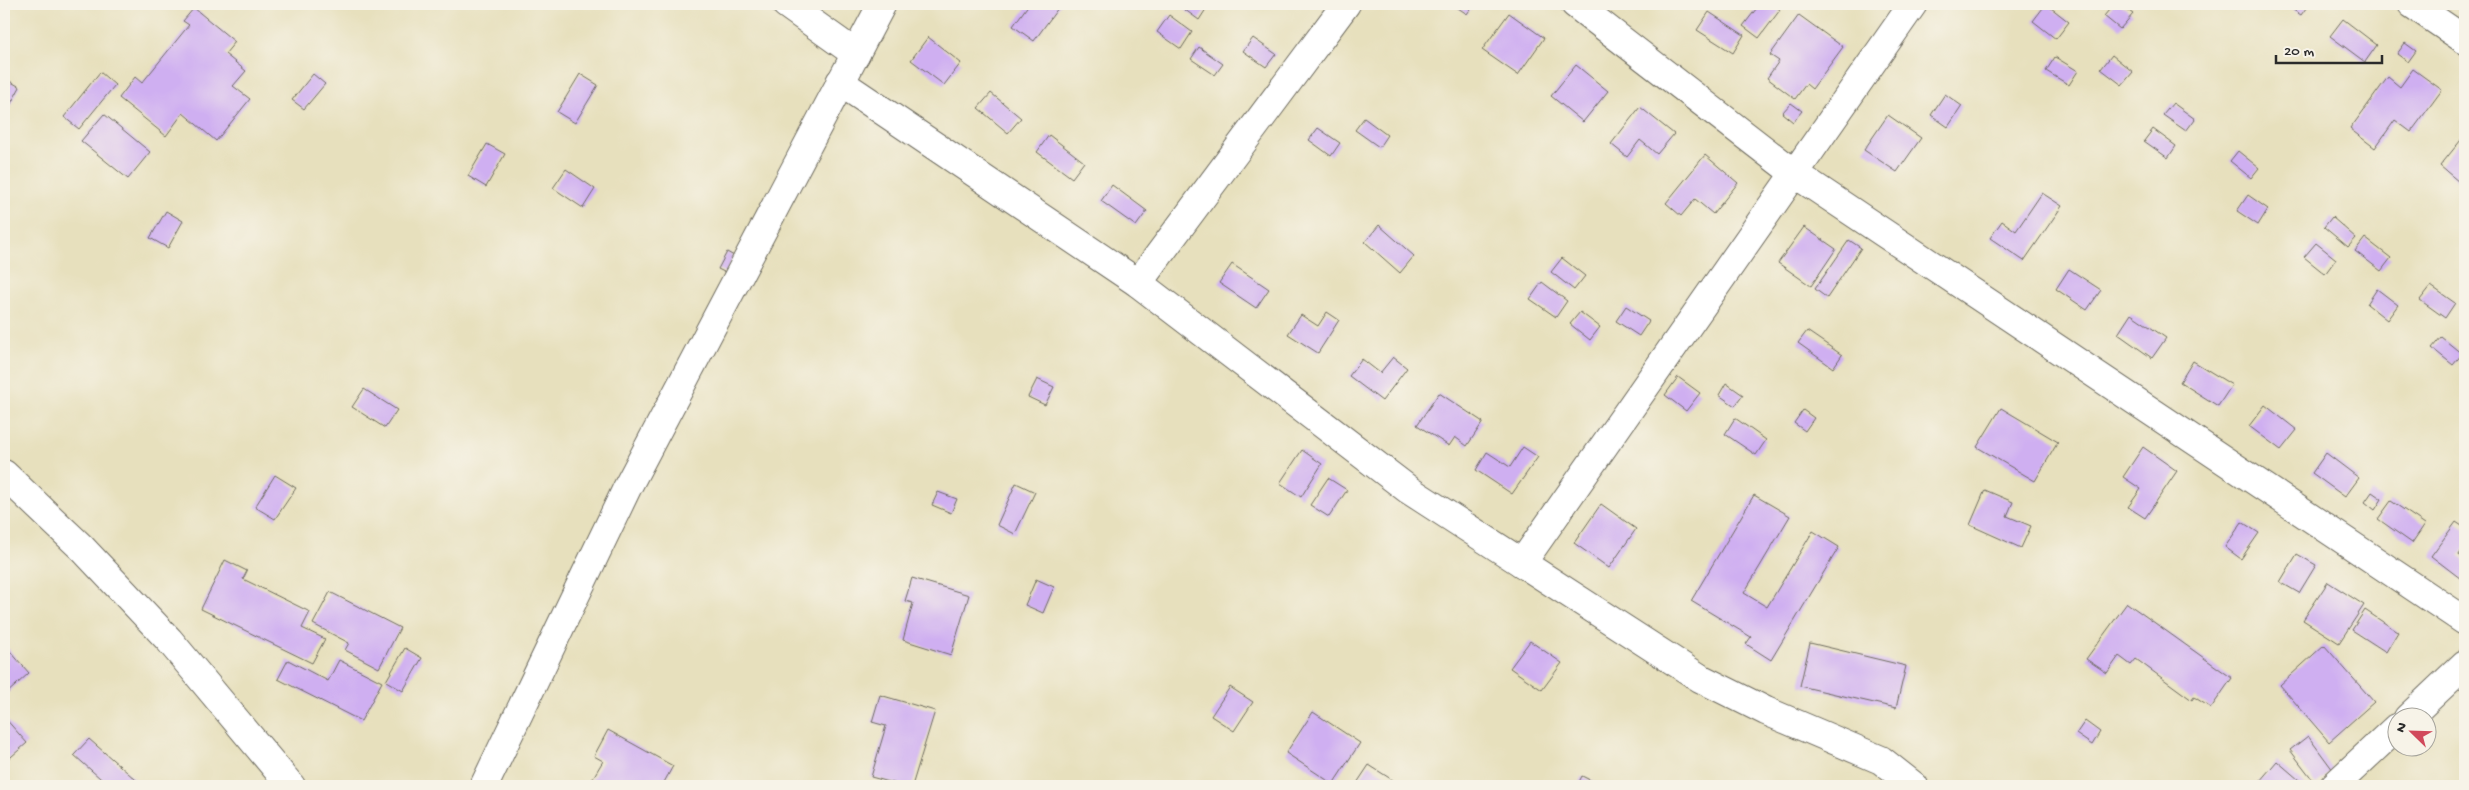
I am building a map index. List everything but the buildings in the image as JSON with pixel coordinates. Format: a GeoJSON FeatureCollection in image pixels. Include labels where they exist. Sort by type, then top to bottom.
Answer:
{"type":"FeatureCollection","features":[{"type":"Feature","properties":{"kind":"street"},"geometry":{"type":"LineString","coordinates":[[786,4],[856,54]]}},
{"type":"Feature","properties":{"kind":"street"},"geometry":{"type":"LineString","coordinates":[[484,786],[628,486],[882,4]]}},
{"type":"Feature","properties":{"kind":"street"},"geometry":{"type":"LineString","coordinates":[[1138,283],[1346,4]]}},
{"type":"Feature","properties":{"kind":"street"},"geometry":{"type":"LineString","coordinates":[[1574,4],[1794,173],[2465,621]]}},
{"type":"Feature","properties":{"kind":"street"},"geometry":{"type":"LineString","coordinates":[[1522,563],[1913,4]]}},
{"type":"Feature","properties":{"kind":"street"},"geometry":{"type":"LineString","coordinates":[[2412,4],[2465,40]]}},
{"type":"Feature","properties":{"kind":"street"},"geometry":{"type":"LineString","coordinates":[[840,82],[1138,283],[1409,490],[1700,678],[1766,711],[1881,760],[1914,786]]}},
{"type":"Feature","properties":{"kind":"street"},"geometry":{"type":"LineString","coordinates":[[4,474],[82,548],[169,640],[291,786]]}},
{"type":"Feature","properties":{"kind":"street"},"geometry":{"type":"LineString","coordinates":[[2419,708],[2465,664]]}},
{"type":"Feature","properties":{"kind":"street"},"geometry":{"type":"LineString","coordinates":[[2334,786],[2386,737]]}}]}
